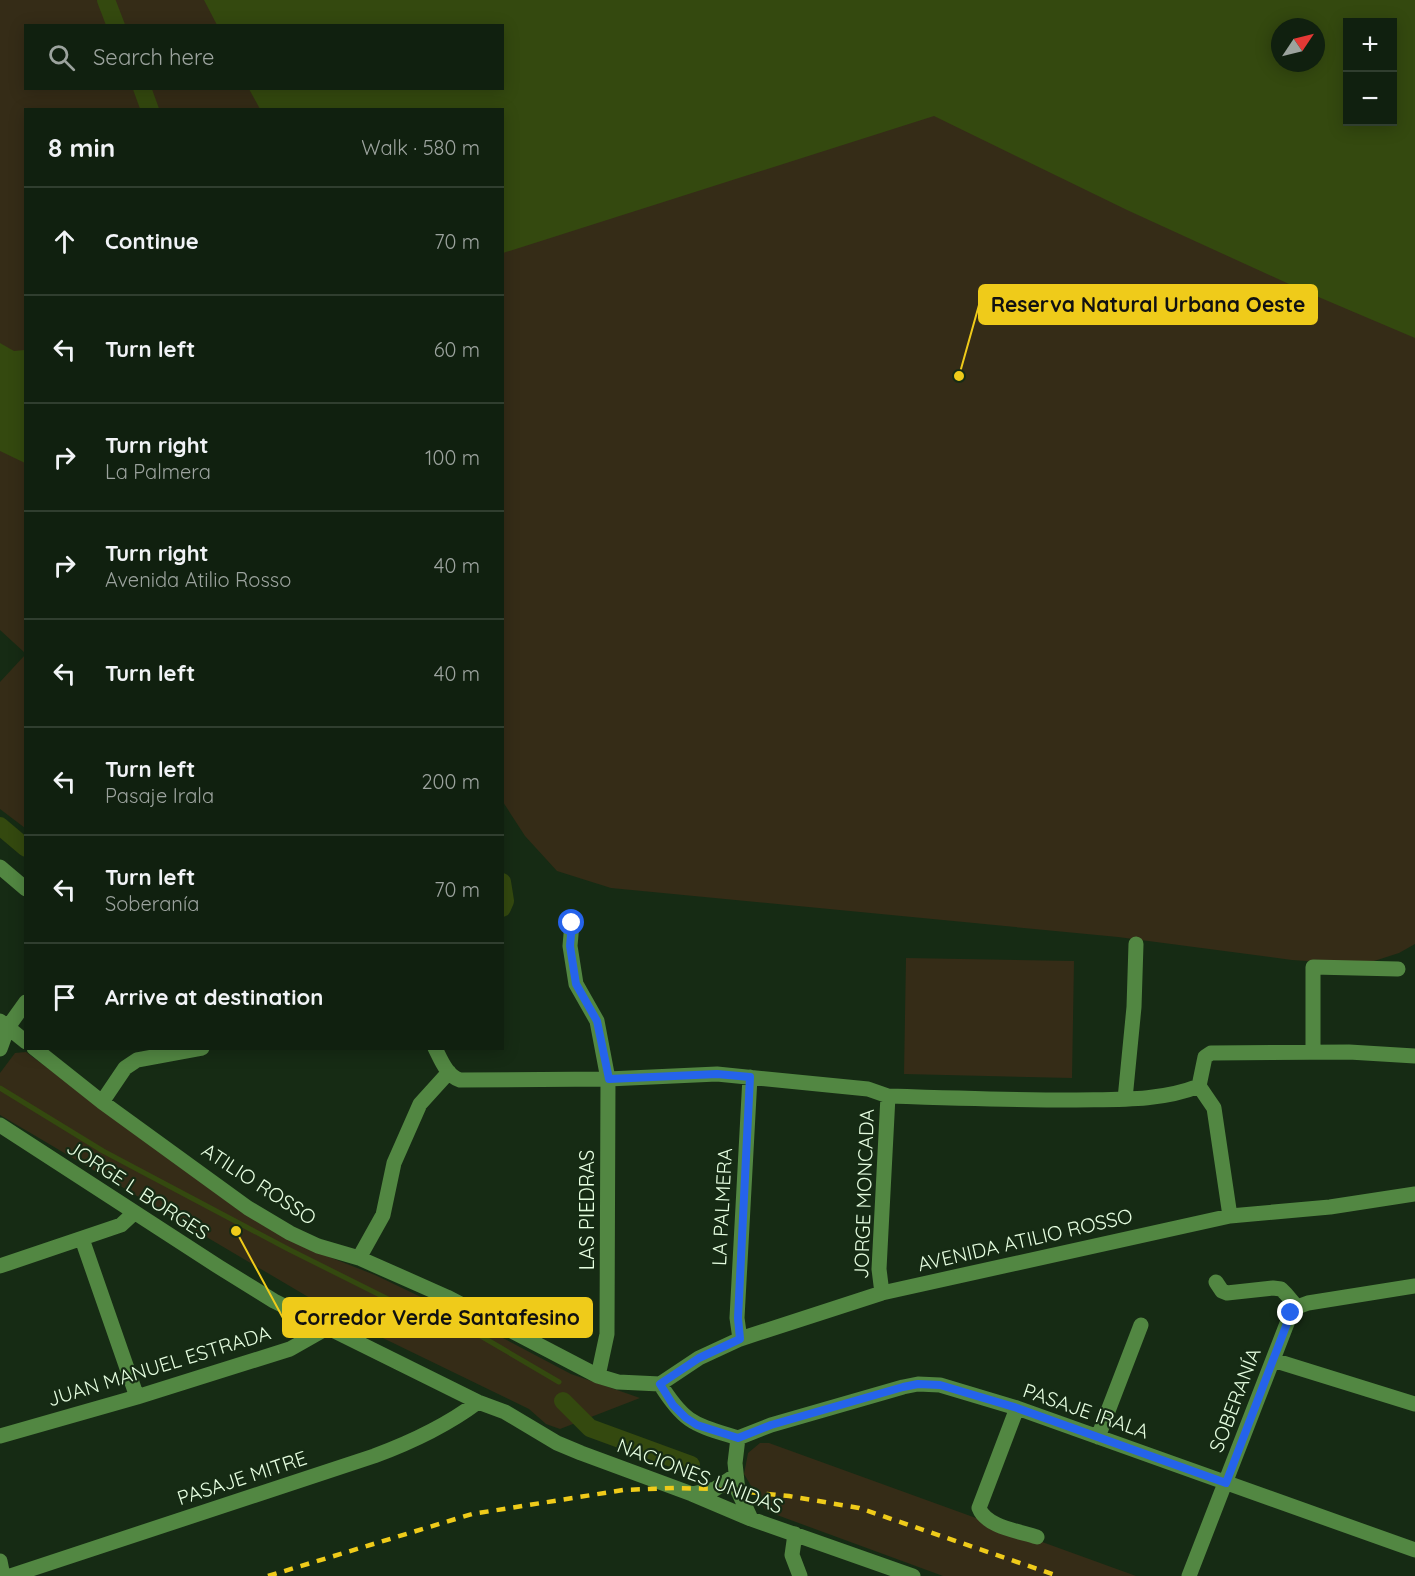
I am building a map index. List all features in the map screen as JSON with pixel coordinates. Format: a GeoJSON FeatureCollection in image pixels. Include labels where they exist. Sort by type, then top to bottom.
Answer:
{"type":"FeatureCollection","features":[{"type":"Feature","properties":{"kind":"street"},"geometry":{"type":"LineString","coordinates":[[0,867],[24,887]]}},
{"type":"Feature","properties":{"kind":"street","name":"LAS PIEDRAS"},"geometry":{"type":"LineString","coordinates":[[572,923],[570,946],[576,984],[597,1021],[609,1079],[607,1334],[598,1376]]}},
{"type":"Feature","properties":{"kind":"street"},"geometry":{"type":"LineString","coordinates":[[1125,1099],[1134,1007],[1136,944]]}},
{"type":"Feature","properties":{"kind":"street"},"geometry":{"type":"LineString","coordinates":[[1313,1051],[1313,966],[1398,969]]}},
{"type":"Feature","properties":{"kind":"street"},"geometry":{"type":"LineString","coordinates":[[0,1049],[4,1024],[24,1004]]}},
{"type":"Feature","properties":{"kind":"street"},"geometry":{"type":"LineString","coordinates":[[4,1024],[24,1040]]}},
{"type":"Feature","properties":{"kind":"street","name":"ATILIO ROSSO"},"geometry":{"type":"LineString","coordinates":[[36,1050],[102,1102],[270,1221],[318,1246],[359,1258],[447,1297],[598,1376],[618,1382],[660,1384]]}},
{"type":"Feature","properties":{"kind":"street"},"geometry":{"type":"LineString","coordinates":[[102,1102],[125,1068],[137,1060],[191,1050]]}},
{"type":"Feature","properties":{"kind":"street"},"geometry":{"type":"LineString","coordinates":[[436,1050],[448,1072],[460,1080],[609,1079],[717,1074],[868,1089],[888,1096],[1046,1100],[1125,1099],[1181,1093],[1199,1086]]}},
{"type":"Feature","properties":{"kind":"street"},"geometry":{"type":"LineString","coordinates":[[1230,1216],[1214,1108],[1199,1086],[1205,1057],[1211,1053],[1313,1051],[1415,1056]]}},
{"type":"Feature","properties":{"kind":"street"},"geometry":{"type":"LineString","coordinates":[[359,1258],[383,1215],[394,1163],[420,1104],[448,1072]]}},
{"type":"Feature","properties":{"kind":"street","name":"LA PALMERA"},"geometry":{"type":"LineString","coordinates":[[740,1339],[738,1318],[750,1077]]}},
{"type":"Feature","properties":{"kind":"street","name":"JORGE MONCADA"},"geometry":{"type":"LineString","coordinates":[[882,1293],[879,1269],[888,1096]]}},
{"type":"Feature","properties":{"kind":"street","name":"JORGE L BORGES"},"geometry":{"type":"LineString","coordinates":[[0,1125],[274,1301],[478,1402]]}},
{"type":"Feature","properties":{"kind":"street","name":"AVENIDA ATILIO ROSSO"},"geometry":{"type":"LineString","coordinates":[[660,1384],[699,1358],[740,1339],[882,1293],[1230,1216],[1330,1207],[1415,1194]]}},
{"type":"Feature","properties":{"kind":"street"},"geometry":{"type":"LineString","coordinates":[[0,1266],[121,1225],[134,1213]]}},
{"type":"Feature","properties":{"kind":"street"},"geometry":{"type":"LineString","coordinates":[[82,1239],[137,1397]]}},
{"type":"Feature","properties":{"kind":"street"},"geometry":{"type":"LineString","coordinates":[[1216,1282],[1222,1291],[1227,1293],[1281,1289],[1297,1307],[1308,1303],[1415,1286]]}},
{"type":"Feature","properties":{"kind":"street","name":"SOBERANÍA"},"geometry":{"type":"LineString","coordinates":[[1189,1576],[1291,1313],[1297,1307]]}},
{"type":"Feature","properties":{"kind":"street"},"geometry":{"type":"LineString","coordinates":[[1098,1437],[1141,1325]]}},
{"type":"Feature","properties":{"kind":"street","name":"JUAN MANUEL ESTRADA"},"geometry":{"type":"LineString","coordinates":[[0,1436],[137,1397],[290,1348],[327,1328]]}},
{"type":"Feature","properties":{"kind":"street"},"geometry":{"type":"LineString","coordinates":[[1273,1360],[1415,1404]]}},
{"type":"Feature","properties":{"kind":"street"},"geometry":{"type":"LineString","coordinates":[[660,1384],[673,1405],[686,1418],[697,1425],[738,1438],[736,1475],[738,1491],[751,1519]]}},
{"type":"Feature","properties":{"kind":"street","name":"PASAJE IRALA"},"geometry":{"type":"LineString","coordinates":[[738,1438],[771,1425],[918,1384],[940,1385],[1017,1408],[1415,1550]]}},
{"type":"Feature","properties":{"kind":"street","name":"NACIONES UNIDAS"},"geometry":{"type":"LineString","coordinates":[[478,1402],[504,1412],[573,1450],[692,1494],[751,1519],[913,1576]]}},
{"type":"Feature","properties":{"kind":"street","name":"PASAJE MITRE"},"geometry":{"type":"LineString","coordinates":[[10,1576],[374,1456],[411,1442],[455,1419],[478,1402]]}},
{"type":"Feature","properties":{"kind":"street"},"geometry":{"type":"LineString","coordinates":[[1017,1408],[979,1508],[988,1521],[1036,1537]]}},
{"type":"Feature","properties":{"kind":"street"},"geometry":{"type":"LineString","coordinates":[[692,1494],[715,1489],[736,1475]]}},
{"type":"Feature","properties":{"kind":"street"},"geometry":{"type":"LineString","coordinates":[[795,1534],[792,1555],[800,1576]]}},
{"type":"Feature","properties":{"kind":"street"},"geometry":{"type":"LineString","coordinates":[[0,1561],[3,1576]]}},
{"type":"Feature","properties":{"kind":"shaded area"},"geometry":{"type":"Polygon","coordinates":[[[0,0],[1415,0],[1415,944],[1399,953],[1371,962],[1337,963],[1292,960],[1118,937],[611,888],[557,871],[525,836],[504,804],[504,108],[24,108],[24,652],[0,630],[0,0]]]}},
{"type":"Feature","properties":{"kind":"shaded area"},"geometry":{"type":"Polygon","coordinates":[[[204,0],[1415,0],[1415,338],[1302,290],[1127,210],[934,116],[504,253],[504,108],[259,108],[250,90],[504,90],[504,24],[216,24],[204,0]]]}},
{"type":"Feature","properties":{"kind":"shaded area"},"geometry":{"type":"Polygon","coordinates":[[[0,343],[14,351],[24,350],[24,463],[0,451],[0,343]]]}},
{"type":"Feature","properties":{"kind":"shaded area"},"geometry":{"type":"Polygon","coordinates":[[[24,656],[24,827],[0,809],[0,682],[24,656]]]}},
{"type":"Feature","properties":{"kind":"shaded area"},"geometry":{"type":"Polygon","coordinates":[[[906,958],[1074,961],[1072,1078],[904,1074],[906,958]]]}},
{"type":"Feature","properties":{"kind":"shaded area"},"geometry":{"type":"Polygon","coordinates":[[[26,1052],[243,1213],[309,1249],[375,1275],[467,1319],[571,1374],[640,1398],[560,1429],[546,1424],[529,1409],[354,1324],[0,1115],[0,1073],[15,1053],[26,1052]]]}},
{"type":"Feature","properties":{"kind":"shaded area"},"geometry":{"type":"Polygon","coordinates":[[[760,1443],[769,1443],[1136,1576],[943,1576],[766,1511],[744,1474],[748,1453],[760,1443]]]}},
{"type":"Feature","properties":{"kind":"waterway"},"geometry":{"type":"LineString","coordinates":[[106,0],[115,24]]}},
{"type":"Feature","properties":{"kind":"waterway"},"geometry":{"type":"LineString","coordinates":[[143,90],[149,108]]}},
{"type":"Feature","properties":{"kind":"waterway"},"geometry":{"type":"LineString","coordinates":[[0,826],[24,846]]}},
{"type":"Feature","properties":{"kind":"waterway"},"geometry":{"type":"LineString","coordinates":[[504,895],[504,903]]}},
{"type":"Feature","properties":{"kind":"waterway"},"geometry":{"type":"LineString","coordinates":[[0,1088],[103,1151],[288,1249],[396,1303],[479,1335],[559,1382]]}},
{"type":"Feature","properties":{"kind":"waterway"},"geometry":{"type":"LineString","coordinates":[[563,1401],[590,1428],[691,1465]]}},
{"type":"Feature","properties":{"kind":"railway"},"geometry":{"type":"LineString","coordinates":[[268,1576],[472,1514],[623,1490],[674,1488],[715,1489],[789,1496],[859,1508],[1058,1576]]}},
{"type":"Feature","properties":{"kind":"place","name":"Reserva Natural Urbana Oeste"},"geometry":{"type":"Point","coordinates":[959,376]}},
{"type":"Feature","properties":{"kind":"place","name":"Corredor Verde Santafesino"},"geometry":{"type":"Point","coordinates":[236,1231]}},
{"type":"Feature","properties":{"kind":"route"},"geometry":{"type":"LineString","coordinates":[[572,923],[570,946],[576,984],[597,1021],[609,1079],[717,1074],[750,1077],[738,1318],[740,1339],[699,1358],[660,1384],[673,1405],[697,1425],[738,1438],[771,1425],[903,1387],[929,1383],[1017,1408],[1226,1483],[1291,1313]]}}]}
